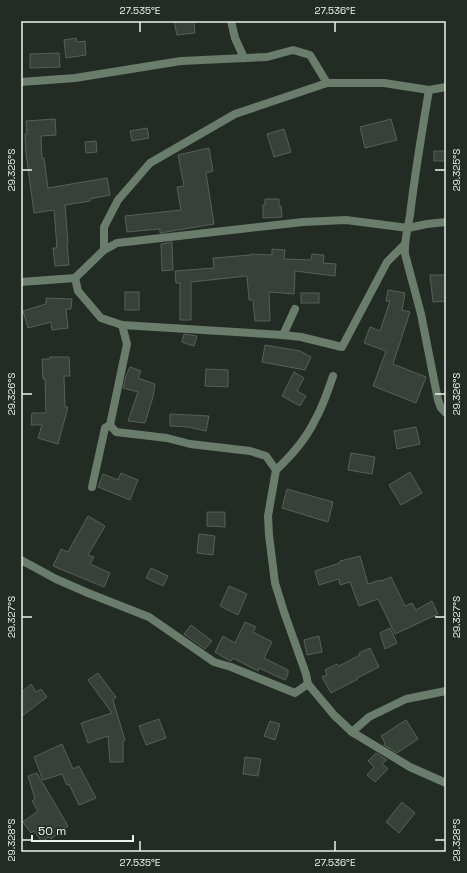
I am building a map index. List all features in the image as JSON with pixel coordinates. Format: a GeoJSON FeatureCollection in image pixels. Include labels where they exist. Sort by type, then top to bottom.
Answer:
{"type":"FeatureCollection","features":[{"type":"Feature","properties":{"kind":"street"},"geometry":{"type":"LineString","coordinates":[[231,21],[235,38],[244,58]]}},
{"type":"Feature","properties":{"kind":"street"},"geometry":{"type":"LineString","coordinates":[[21,82],[75,78],[181,61],[267,57],[293,50],[310,55],[327,83]]}},
{"type":"Feature","properties":{"kind":"street"},"geometry":{"type":"LineString","coordinates":[[104,250],[104,227],[118,200],[150,163],[235,114],[327,83],[384,82],[429,90],[446,87]]}},
{"type":"Feature","properties":{"kind":"street"},"geometry":{"type":"LineString","coordinates":[[429,90],[415,172],[408,228],[404,245],[421,314],[438,400],[441,408],[446,413]]}},
{"type":"Feature","properties":{"kind":"street"},"geometry":{"type":"LineString","coordinates":[[21,282],[75,278],[104,250],[117,243],[303,222],[346,220],[408,228],[446,222]]}},
{"type":"Feature","properties":{"kind":"street"},"geometry":{"type":"LineString","coordinates":[[75,278],[78,291],[101,318],[122,325],[284,335],[301,337],[342,347],[387,262],[404,245]]}},
{"type":"Feature","properties":{"kind":"street"},"geometry":{"type":"LineString","coordinates":[[284,335],[295,309]]}},
{"type":"Feature","properties":{"kind":"street"},"geometry":{"type":"LineString","coordinates":[[92,487],[106,428],[110,425],[127,344],[122,325]]}},
{"type":"Feature","properties":{"kind":"street"},"geometry":{"type":"LineString","coordinates":[[333,376],[323,405],[315,422],[276,470],[268,516],[269,535],[276,583],[284,612],[306,674],[308,684],[334,716],[352,732],[410,767],[446,783]]}},
{"type":"Feature","properties":{"kind":"street"},"geometry":{"type":"LineString","coordinates":[[110,425],[116,432],[167,438],[190,444],[250,451],[266,456],[276,470]]}},
{"type":"Feature","properties":{"kind":"street"},"geometry":{"type":"LineString","coordinates":[[21,560],[56,579],[149,617],[214,662],[231,667],[295,693],[308,684]]}},
{"type":"Feature","properties":{"kind":"street"},"geometry":{"type":"LineString","coordinates":[[352,732],[368,717],[406,699],[446,691]]}},
{"type":"Feature","properties":{"kind":"building"},"geometry":{"type":"Polygon","coordinates":[[[174,21],[194,21],[195,33],[177,35],[174,21]]]}},
{"type":"Feature","properties":{"kind":"building"},"geometry":{"type":"Polygon","coordinates":[[[76,38],[77,42],[85,41],[86,55],[66,58],[64,40],[76,38]]]}},
{"type":"Feature","properties":{"kind":"building"},"geometry":{"type":"Polygon","coordinates":[[[59,53],[60,67],[30,68],[30,54],[59,53]]]}},
{"type":"Feature","properties":{"kind":"building"},"geometry":{"type":"Polygon","coordinates":[[[55,119],[56,135],[41,136],[42,158],[44,158],[48,188],[107,178],[110,195],[90,199],[90,201],[65,205],[69,265],[55,266],[53,248],[57,248],[54,210],[34,213],[25,134],[27,134],[26,121],[55,119]]]}},
{"type":"Feature","properties":{"kind":"building"},"geometry":{"type":"Polygon","coordinates":[[[391,119],[397,140],[365,148],[360,127],[391,119]]]}},
{"type":"Feature","properties":{"kind":"building"},"geometry":{"type":"Polygon","coordinates":[[[147,128],[149,138],[132,141],[130,131],[147,128]]]}},
{"type":"Feature","properties":{"kind":"building"},"geometry":{"type":"Polygon","coordinates":[[[284,129],[291,152],[274,157],[267,134],[284,129]]]}},
{"type":"Feature","properties":{"kind":"building"},"geometry":{"type":"Polygon","coordinates":[[[96,141],[97,152],[86,153],[85,142],[96,141]]]}},
{"type":"Feature","properties":{"kind":"building"},"geometry":{"type":"Polygon","coordinates":[[[209,148],[213,171],[206,173],[214,224],[160,233],[160,229],[127,232],[125,216],[181,210],[177,187],[184,186],[178,155],[209,148]]]}},
{"type":"Feature","properties":{"kind":"building"},"geometry":{"type":"Polygon","coordinates":[[[434,151],[446,151],[446,161],[434,161],[434,151]]]}},
{"type":"Feature","properties":{"kind":"building"},"geometry":{"type":"Polygon","coordinates":[[[265,199],[279,199],[282,217],[263,218],[263,205],[265,205],[265,199]]]}},
{"type":"Feature","properties":{"kind":"building"},"geometry":{"type":"Polygon","coordinates":[[[172,242],[173,270],[162,271],[161,244],[172,242]]]}},
{"type":"Feature","properties":{"kind":"building"},"geometry":{"type":"Polygon","coordinates":[[[272,249],[285,250],[284,259],[311,260],[312,254],[324,255],[323,263],[336,264],[335,276],[295,271],[294,294],[269,292],[270,321],[255,321],[253,300],[249,300],[247,276],[191,282],[191,320],[180,320],[180,283],[176,283],[175,271],[214,268],[213,258],[251,254],[272,255],[272,249]]]}},
{"type":"Feature","properties":{"kind":"building"},"geometry":{"type":"Polygon","coordinates":[[[430,275],[446,275],[446,301],[433,302],[430,275]]]}},
{"type":"Feature","properties":{"kind":"building"},"geometry":{"type":"Polygon","coordinates":[[[388,290],[405,293],[402,310],[410,312],[393,364],[426,377],[416,403],[373,386],[386,351],[364,343],[370,327],[380,331],[390,301],[386,301],[388,290]]]}},
{"type":"Feature","properties":{"kind":"building"},"geometry":{"type":"Polygon","coordinates":[[[125,292],[139,292],[139,310],[125,310],[125,292]]]}},
{"type":"Feature","properties":{"kind":"building"},"geometry":{"type":"Polygon","coordinates":[[[301,293],[319,293],[319,303],[301,303],[301,293]]]}},
{"type":"Feature","properties":{"kind":"building"},"geometry":{"type":"Polygon","coordinates":[[[46,298],[72,299],[71,309],[66,309],[68,328],[52,330],[51,322],[28,328],[23,311],[46,304],[46,298]]]}},
{"type":"Feature","properties":{"kind":"building"},"geometry":{"type":"Polygon","coordinates":[[[184,334],[197,336],[194,346],[182,342],[184,334]]]}},
{"type":"Feature","properties":{"kind":"building"},"geometry":{"type":"Polygon","coordinates":[[[265,345],[300,351],[311,357],[305,370],[262,362],[265,345]]]}},
{"type":"Feature","properties":{"kind":"building"},"geometry":{"type":"Polygon","coordinates":[[[50,357],[69,357],[70,376],[64,376],[65,407],[68,407],[58,444],[38,438],[42,425],[31,425],[32,413],[46,413],[45,379],[43,379],[42,359],[50,359],[50,357]]]}},
{"type":"Feature","properties":{"kind":"building"},"geometry":{"type":"Polygon","coordinates":[[[130,367],[141,371],[138,378],[155,384],[153,397],[145,423],[128,421],[138,392],[123,388],[130,367]]]}},
{"type":"Feature","properties":{"kind":"building"},"geometry":{"type":"Polygon","coordinates":[[[206,369],[228,370],[228,387],[205,386],[206,369]]]}},
{"type":"Feature","properties":{"kind":"building"},"geometry":{"type":"Polygon","coordinates":[[[294,372],[304,378],[297,391],[306,396],[300,406],[282,396],[294,372]]]}},
{"type":"Feature","properties":{"kind":"building"},"geometry":{"type":"Polygon","coordinates":[[[170,414],[209,416],[206,431],[188,427],[170,426],[170,414]]]}},
{"type":"Feature","properties":{"kind":"building"},"geometry":{"type":"Polygon","coordinates":[[[416,427],[420,444],[397,449],[394,431],[416,427]]]}},
{"type":"Feature","properties":{"kind":"building"},"geometry":{"type":"Polygon","coordinates":[[[351,453],[375,457],[372,474],[348,470],[351,453]]]}},
{"type":"Feature","properties":{"kind":"building"},"geometry":{"type":"Polygon","coordinates":[[[410,472],[422,493],[401,505],[389,485],[410,472]]]}},
{"type":"Feature","properties":{"kind":"building"},"geometry":{"type":"Polygon","coordinates":[[[121,473],[138,480],[130,500],[98,487],[103,474],[118,480],[121,473]]]}},
{"type":"Feature","properties":{"kind":"building"},"geometry":{"type":"Polygon","coordinates":[[[287,489],[333,502],[328,522],[282,508],[287,489]]]}},
{"type":"Feature","properties":{"kind":"building"},"geometry":{"type":"Polygon","coordinates":[[[207,512],[225,512],[225,527],[207,526],[207,512]]]}},
{"type":"Feature","properties":{"kind":"building"},"geometry":{"type":"Polygon","coordinates":[[[88,516],[105,526],[88,555],[94,557],[90,564],[110,573],[104,587],[53,566],[61,549],[68,552],[88,516]]]}},
{"type":"Feature","properties":{"kind":"building"},"geometry":{"type":"Polygon","coordinates":[[[199,534],[215,536],[213,555],[197,553],[199,534]]]}},
{"type":"Feature","properties":{"kind":"building"},"geometry":{"type":"Polygon","coordinates":[[[360,556],[368,584],[391,577],[405,606],[412,603],[416,610],[432,601],[438,614],[395,634],[378,599],[359,606],[350,582],[340,585],[339,579],[319,585],[315,571],[340,563],[340,561],[360,556]]]}},
{"type":"Feature","properties":{"kind":"building"},"geometry":{"type":"Polygon","coordinates":[[[151,568],[168,576],[163,586],[146,578],[151,568]]]}},
{"type":"Feature","properties":{"kind":"building"},"geometry":{"type":"Polygon","coordinates":[[[229,586],[247,594],[238,615],[220,606],[229,586]]]}},
{"type":"Feature","properties":{"kind":"building"},"geometry":{"type":"Polygon","coordinates":[[[245,622],[256,627],[253,632],[272,642],[264,658],[288,670],[285,680],[259,668],[258,671],[233,658],[230,661],[215,652],[223,636],[235,643],[245,622]]]}},
{"type":"Feature","properties":{"kind":"building"},"geometry":{"type":"Polygon","coordinates":[[[191,625],[212,641],[205,649],[184,634],[191,625]]]}},
{"type":"Feature","properties":{"kind":"building"},"geometry":{"type":"Polygon","coordinates":[[[390,628],[397,643],[385,649],[380,633],[390,628]]]}},
{"type":"Feature","properties":{"kind":"building"},"geometry":{"type":"Polygon","coordinates":[[[319,636],[322,652],[307,655],[304,640],[319,636]]]}},
{"type":"Feature","properties":{"kind":"building"},"geometry":{"type":"Polygon","coordinates":[[[370,648],[379,667],[331,693],[322,677],[327,675],[325,670],[337,664],[339,666],[370,648]]]}},
{"type":"Feature","properties":{"kind":"building"},"geometry":{"type":"Polygon","coordinates":[[[98,673],[116,697],[113,700],[125,740],[123,741],[123,762],[110,762],[108,736],[88,743],[81,723],[112,713],[88,680],[98,673]]]}},
{"type":"Feature","properties":{"kind":"building"},"geometry":{"type":"Polygon","coordinates":[[[31,684],[36,692],[41,689],[47,697],[21,717],[21,693],[31,684]]]}},
{"type":"Feature","properties":{"kind":"building"},"geometry":{"type":"Polygon","coordinates":[[[159,719],[166,738],[146,745],[139,726],[159,719]]]}},
{"type":"Feature","properties":{"kind":"building"},"geometry":{"type":"Polygon","coordinates":[[[406,720],[418,739],[397,753],[384,745],[385,743],[381,736],[406,720]]]}},
{"type":"Feature","properties":{"kind":"building"},"geometry":{"type":"Polygon","coordinates":[[[270,721],[280,724],[275,740],[264,736],[270,721]]]}},
{"type":"Feature","properties":{"kind":"building"},"geometry":{"type":"Polygon","coordinates":[[[62,744],[73,769],[79,766],[96,798],[79,805],[69,784],[67,785],[62,774],[43,780],[34,757],[62,744]]]}},
{"type":"Feature","properties":{"kind":"building"},"geometry":{"type":"Polygon","coordinates":[[[376,753],[387,760],[382,763],[388,769],[375,782],[367,775],[374,767],[368,761],[376,753]]]}},
{"type":"Feature","properties":{"kind":"building"},"geometry":{"type":"Polygon","coordinates":[[[245,757],[261,759],[258,776],[243,774],[245,757]]]}},
{"type":"Feature","properties":{"kind":"building"},"geometry":{"type":"Polygon","coordinates":[[[37,773],[68,826],[51,839],[49,837],[42,842],[34,831],[31,833],[23,822],[38,811],[32,801],[35,799],[28,776],[37,773]]]}},
{"type":"Feature","properties":{"kind":"building"},"geometry":{"type":"Polygon","coordinates":[[[402,802],[415,813],[399,833],[386,822],[402,802]]]}}]}
